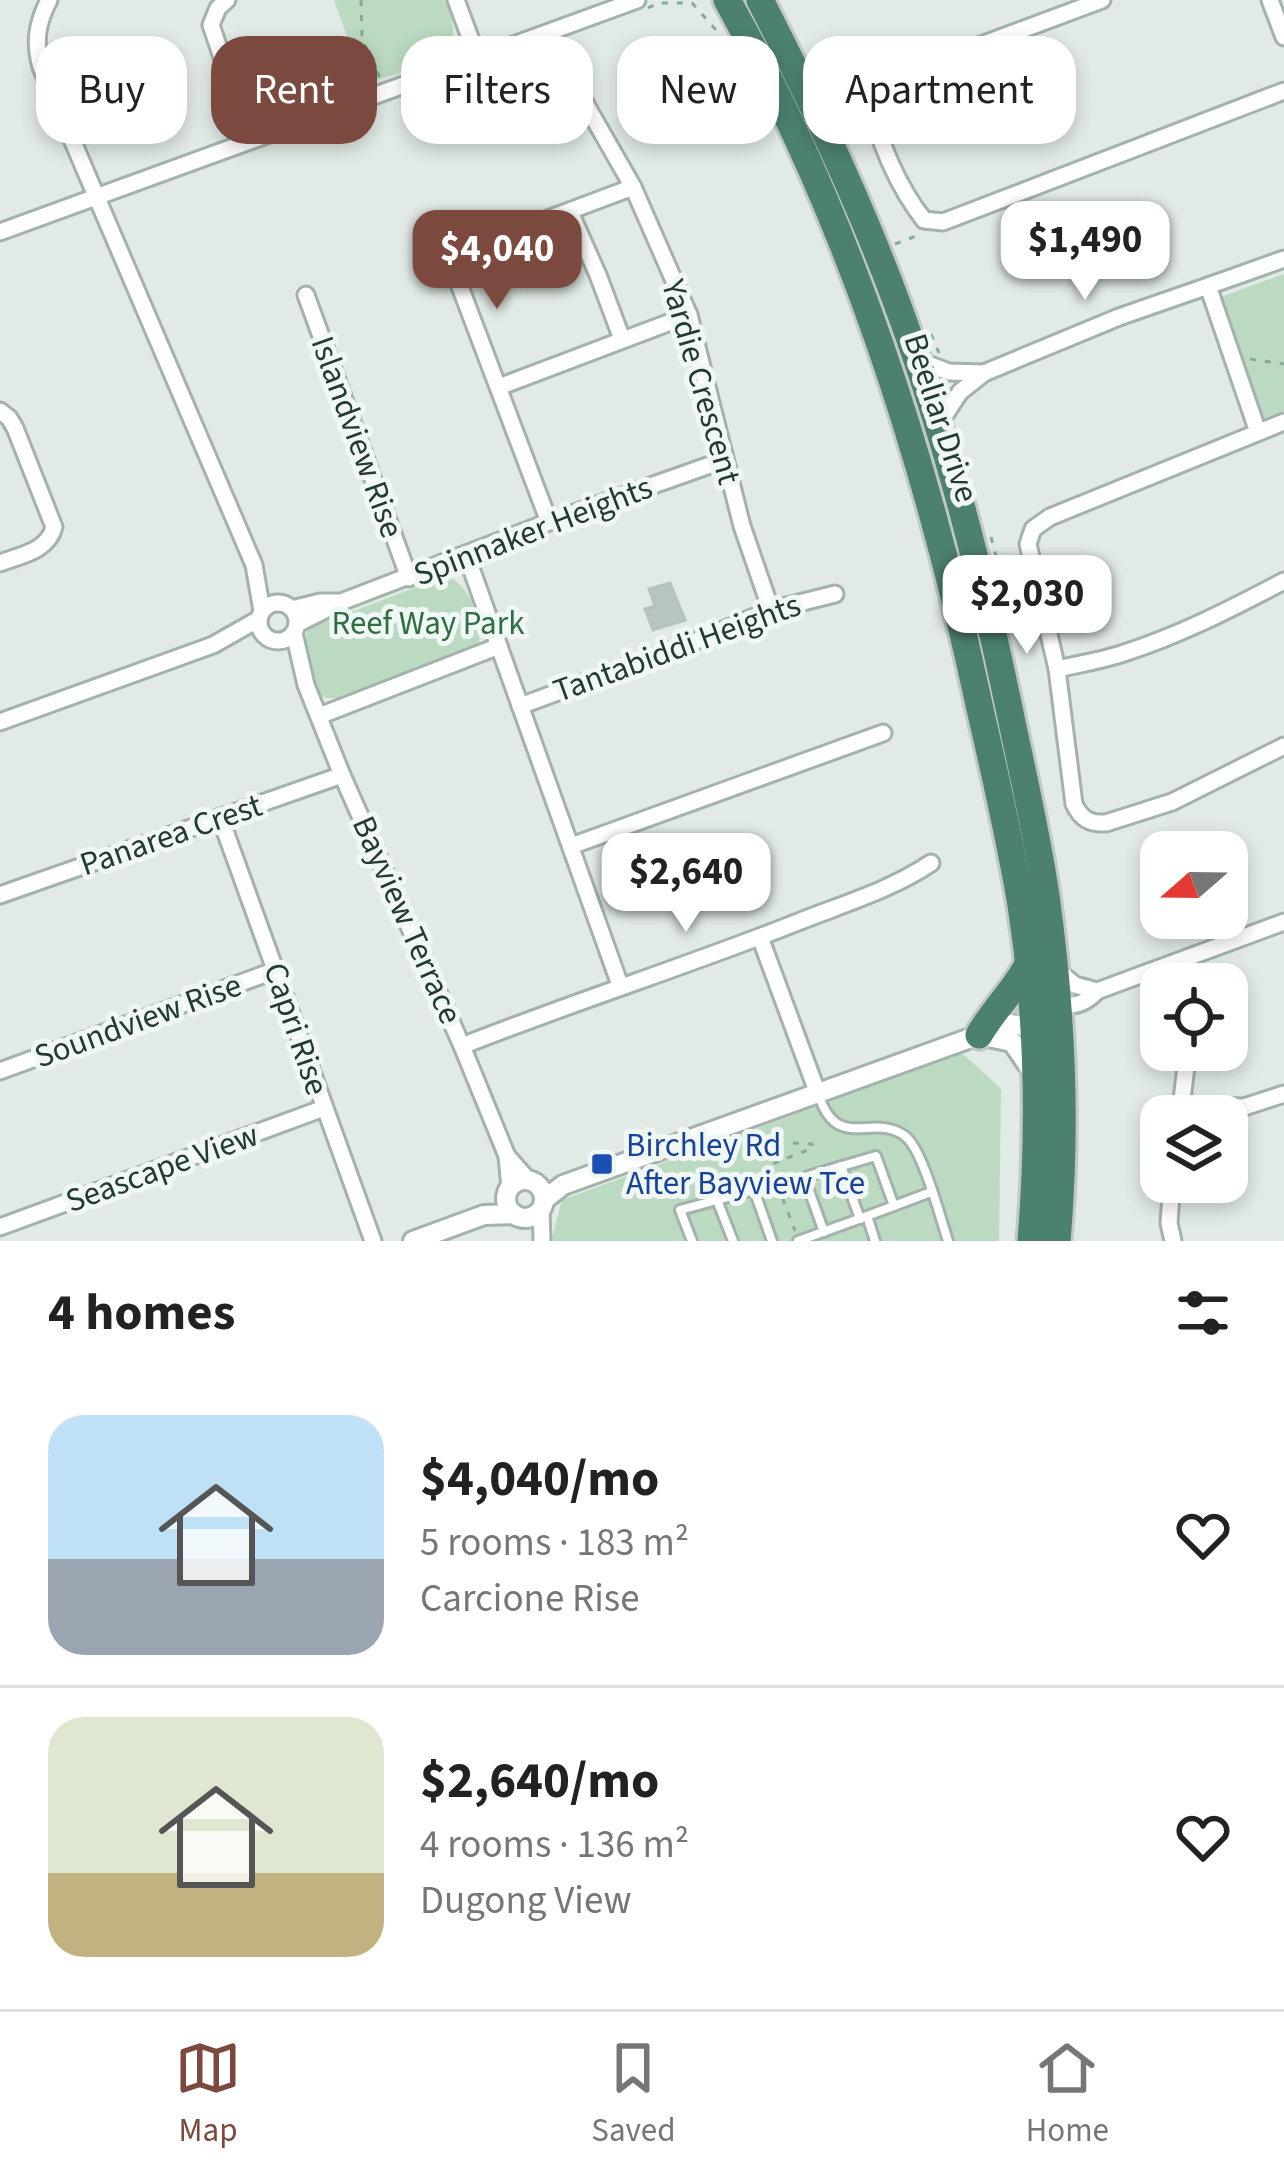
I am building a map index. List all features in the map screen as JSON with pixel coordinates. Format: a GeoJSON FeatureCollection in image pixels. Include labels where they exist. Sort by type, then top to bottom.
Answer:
{"type":"FeatureCollection","features":[{"type":"Feature","properties":{"kind":"highway","name":"Beeliar Drive"},"geometry":{"type":"LineString","coordinates":[[760,0],[805,86],[886,276],[938,425],[978,568],[1040,857],[1032,1027],[1062,1139],[1057,1241]]}},
{"type":"Feature","properties":{"kind":"highway","name":"Beeliar Drive"},"geometry":{"type":"LineString","coordinates":[[736,19],[829,209],[898,393],[952,584],[1037,972],[1056,1002],[1035,1168],[1031,1241]]}},
{"type":"Feature","properties":{"kind":"highway"},"geometry":{"type":"LineString","coordinates":[[1022,771],[1012,772],[1010,778],[1027,887],[1022,911]]}},
{"type":"Feature","properties":{"kind":"highway"},"geometry":{"type":"LineString","coordinates":[[979,1035],[991,1014],[1037,972]]}},
{"type":"Feature","properties":{"kind":"highway"},"geometry":{"type":"LineString","coordinates":[[1047,1241],[1055,1154],[1062,1139]]}},
{"type":"Feature","properties":{"kind":"street","name":"Bayview Terrace"},"geometry":{"type":"LineString","coordinates":[[49,0],[38,26],[40,67],[254,565],[290,617],[306,685],[342,775],[543,1241]]}},
{"type":"Feature","properties":{"kind":"street"},"geometry":{"type":"LineString","coordinates":[[213,36],[213,16],[227,0]]}},
{"type":"Feature","properties":{"kind":"street"},"geometry":{"type":"LineString","coordinates":[[456,0],[469,36]]}},
{"type":"Feature","properties":{"kind":"street"},"geometry":{"type":"LineString","coordinates":[[1102,0],[880,83],[870,98],[874,123],[911,204],[924,220],[943,222],[1284,91]]}},
{"type":"Feature","properties":{"kind":"street"},"geometry":{"type":"LineString","coordinates":[[1270,0],[1284,38]]}},
{"type":"Feature","properties":{"kind":"street"},"geometry":{"type":"LineString","coordinates":[[543,36],[639,5]]}},
{"type":"Feature","properties":{"kind":"street","name":"Yardie Crescent"},"geometry":{"type":"LineString","coordinates":[[546,35],[634,187],[689,314],[742,526],[771,610]]}},
{"type":"Feature","properties":{"kind":"street"},"geometry":{"type":"LineString","coordinates":[[377,94],[401,85]]}},
{"type":"Feature","properties":{"kind":"street"},"geometry":{"type":"LineString","coordinates":[[0,232],[239,144]]}},
{"type":"Feature","properties":{"kind":"street"},"geometry":{"type":"LineString","coordinates":[[549,522],[456,276],[458,260],[468,249],[634,187]]}},
{"type":"Feature","properties":{"kind":"street"},"geometry":{"type":"LineString","coordinates":[[570,212],[622,339]]}},
{"type":"Feature","properties":{"kind":"street"},"geometry":{"type":"LineString","coordinates":[[938,425],[960,392],[984,373],[1119,317],[1284,259]]}},
{"type":"Feature","properties":{"kind":"street"},"geometry":{"type":"LineString","coordinates":[[1208,286],[1258,432]]}},
{"type":"Feature","properties":{"kind":"street","name":"Islandview Rise"},"geometry":{"type":"LineString","coordinates":[[306,296],[409,578]]}},
{"type":"Feature","properties":{"kind":"street"},"geometry":{"type":"LineString","coordinates":[[499,387],[689,314]]}},
{"type":"Feature","properties":{"kind":"street"},"geometry":{"type":"LineString","coordinates":[[917,360],[949,373],[984,373]]}},
{"type":"Feature","properties":{"kind":"street"},"geometry":{"type":"LineString","coordinates":[[0,410],[15,428],[54,526],[45,544],[0,562]]}},
{"type":"Feature","properties":{"kind":"street"},"geometry":{"type":"LineString","coordinates":[[1284,422],[1051,517],[1034,529],[1028,544],[1057,669],[1079,814],[1095,824],[1106,823],[1172,802],[1284,746]]}},
{"type":"Feature","properties":{"kind":"street","name":"Spinnaker Heights"},"geometry":{"type":"LineString","coordinates":[[290,617],[320,602],[341,602],[724,460]]}},
{"type":"Feature","properties":{"kind":"street"},"geometry":{"type":"LineString","coordinates":[[466,554],[620,985]]}},
{"type":"Feature","properties":{"kind":"street","name":"Bayview Terrace"},"geometry":{"type":"LineString","coordinates":[[254,565],[261,615]]}},
{"type":"Feature","properties":{"kind":"street"},"geometry":{"type":"LineString","coordinates":[[1057,669],[1117,656],[1156,641],[1284,581]]}},
{"type":"Feature","properties":{"kind":"street","name":"Tantabiddi Heights"},"geometry":{"type":"LineString","coordinates":[[520,706],[771,610],[835,594]]}},
{"type":"Feature","properties":{"kind":"street"},"geometry":{"type":"LineString","coordinates":[[0,722],[213,645],[261,615],[269,604],[290,617],[286,639],[213,645]]}},
{"type":"Feature","properties":{"kind":"street"},"geometry":{"type":"LineString","coordinates":[[261,615],[260,628],[272,639]]}},
{"type":"Feature","properties":{"kind":"street","name":"Bayview Terrace"},"geometry":{"type":"LineString","coordinates":[[272,639],[306,685]]}},
{"type":"Feature","properties":{"kind":"street"},"geometry":{"type":"LineString","coordinates":[[319,716],[499,646]]}},
{"type":"Feature","properties":{"kind":"street"},"geometry":{"type":"LineString","coordinates":[[572,846],[883,733]]}},
{"type":"Feature","properties":{"kind":"street","name":"Panarea Crest"},"geometry":{"type":"LineString","coordinates":[[0,895],[342,775]]}},
{"type":"Feature","properties":{"kind":"street","name":"Capri Rise"},"geometry":{"type":"LineString","coordinates":[[220,818],[373,1241]]}},
{"type":"Feature","properties":{"kind":"street"},"geometry":{"type":"LineString","coordinates":[[462,1046],[760,937],[907,879],[931,863]]}},
{"type":"Feature","properties":{"kind":"street"},"geometry":{"type":"LineString","coordinates":[[1177,963],[1284,922]]}},
{"type":"Feature","properties":{"kind":"street"},"geometry":{"type":"LineString","coordinates":[[760,937],[818,1094]]}},
{"type":"Feature","properties":{"kind":"street","name":"Soundview Rise"},"geometry":{"type":"LineString","coordinates":[[0,1071],[276,970]]}},
{"type":"Feature","properties":{"kind":"street"},"geometry":{"type":"LineString","coordinates":[[1037,972],[1097,991]]}},
{"type":"Feature","properties":{"kind":"street"},"geometry":{"type":"LineString","coordinates":[[1056,1002],[1076,1006],[1097,991],[1140,976]]}},
{"type":"Feature","properties":{"kind":"street"},"geometry":{"type":"LineString","coordinates":[[413,1241],[1002,1023],[1032,1027]]}},
{"type":"Feature","properties":{"kind":"street"},"geometry":{"type":"LineString","coordinates":[[979,1035],[1012,1042],[1048,1074]]}},
{"type":"Feature","properties":{"kind":"street"},"geometry":{"type":"LineString","coordinates":[[1248,1106],[1284,1094]]}},
{"type":"Feature","properties":{"kind":"street","name":"Seascape View"},"geometry":{"type":"LineString","coordinates":[[0,1227],[323,1108]]}},
{"type":"Feature","properties":{"kind":"street"},"geometry":{"type":"LineString","coordinates":[[1170,1203],[1173,1241]]}},
{"type":"Feature","properties":{"kind":"lane"},"geometry":{"type":"LineString","coordinates":[[818,1094],[824,1110],[842,1127],[902,1133],[914,1147],[948,1241]]}},
{"type":"Feature","properties":{"kind":"lane"},"geometry":{"type":"LineString","coordinates":[[824,1232],[806,1178],[876,1156],[894,1206]]}},
{"type":"Feature","properties":{"kind":"lane"},"geometry":{"type":"LineString","coordinates":[[841,1166],[875,1241]]}},
{"type":"Feature","properties":{"kind":"lane"},"geometry":{"type":"LineString","coordinates":[[692,1241],[680,1210],[754,1190],[772,1241]]}},
{"type":"Feature","properties":{"kind":"lane"},"geometry":{"type":"LineString","coordinates":[[798,1241],[932,1192]]}},
{"type":"Feature","properties":{"kind":"lane"},"geometry":{"type":"LineString","coordinates":[[717,1200],[733,1241]]}},
{"type":"Feature","properties":{"kind":"path"},"geometry":{"type":"LineString","coordinates":[[361,0],[362,39],[387,90]]}},
{"type":"Feature","properties":{"kind":"path"},"geometry":{"type":"LineString","coordinates":[[639,5],[692,3],[736,19]]}},
{"type":"Feature","properties":{"kind":"path"},"geometry":{"type":"LineString","coordinates":[[1244,356],[1284,364]]}},
{"type":"Feature","properties":{"kind":"green space"},"geometry":{"type":"Polygon","coordinates":[[[334,0],[445,0],[453,24],[452,36],[401,36],[401,73],[377,79],[377,36],[347,36],[334,0]]]}},
{"type":"Feature","properties":{"kind":"green space"},"geometry":{"type":"Polygon","coordinates":[[[1284,274],[1284,411],[1262,419],[1218,298],[1284,274]]]}},
{"type":"Feature","properties":{"kind":"green space","name":"Reef Way Park"},"geometry":{"type":"Polygon","coordinates":[[[446,576],[461,586],[472,603],[479,642],[340,698],[318,694],[300,647],[309,628],[446,576]]]}},
{"type":"Feature","properties":{"kind":"green space"},"geometry":{"type":"Polygon","coordinates":[[[962,1053],[1001,1089],[999,1241],[551,1241],[562,1200],[962,1053]]]}},
{"type":"Feature","properties":{"kind":"building"},"geometry":{"type":"Polygon","coordinates":[[[670,583],[685,620],[653,630],[645,609],[655,606],[649,589],[670,583]]]}},
{"type":"Feature","properties":{"kind":"place","name":"Birchley Rd After Bayview Tce"},"geometry":{"type":"Point","coordinates":[602,1164]}}]}
